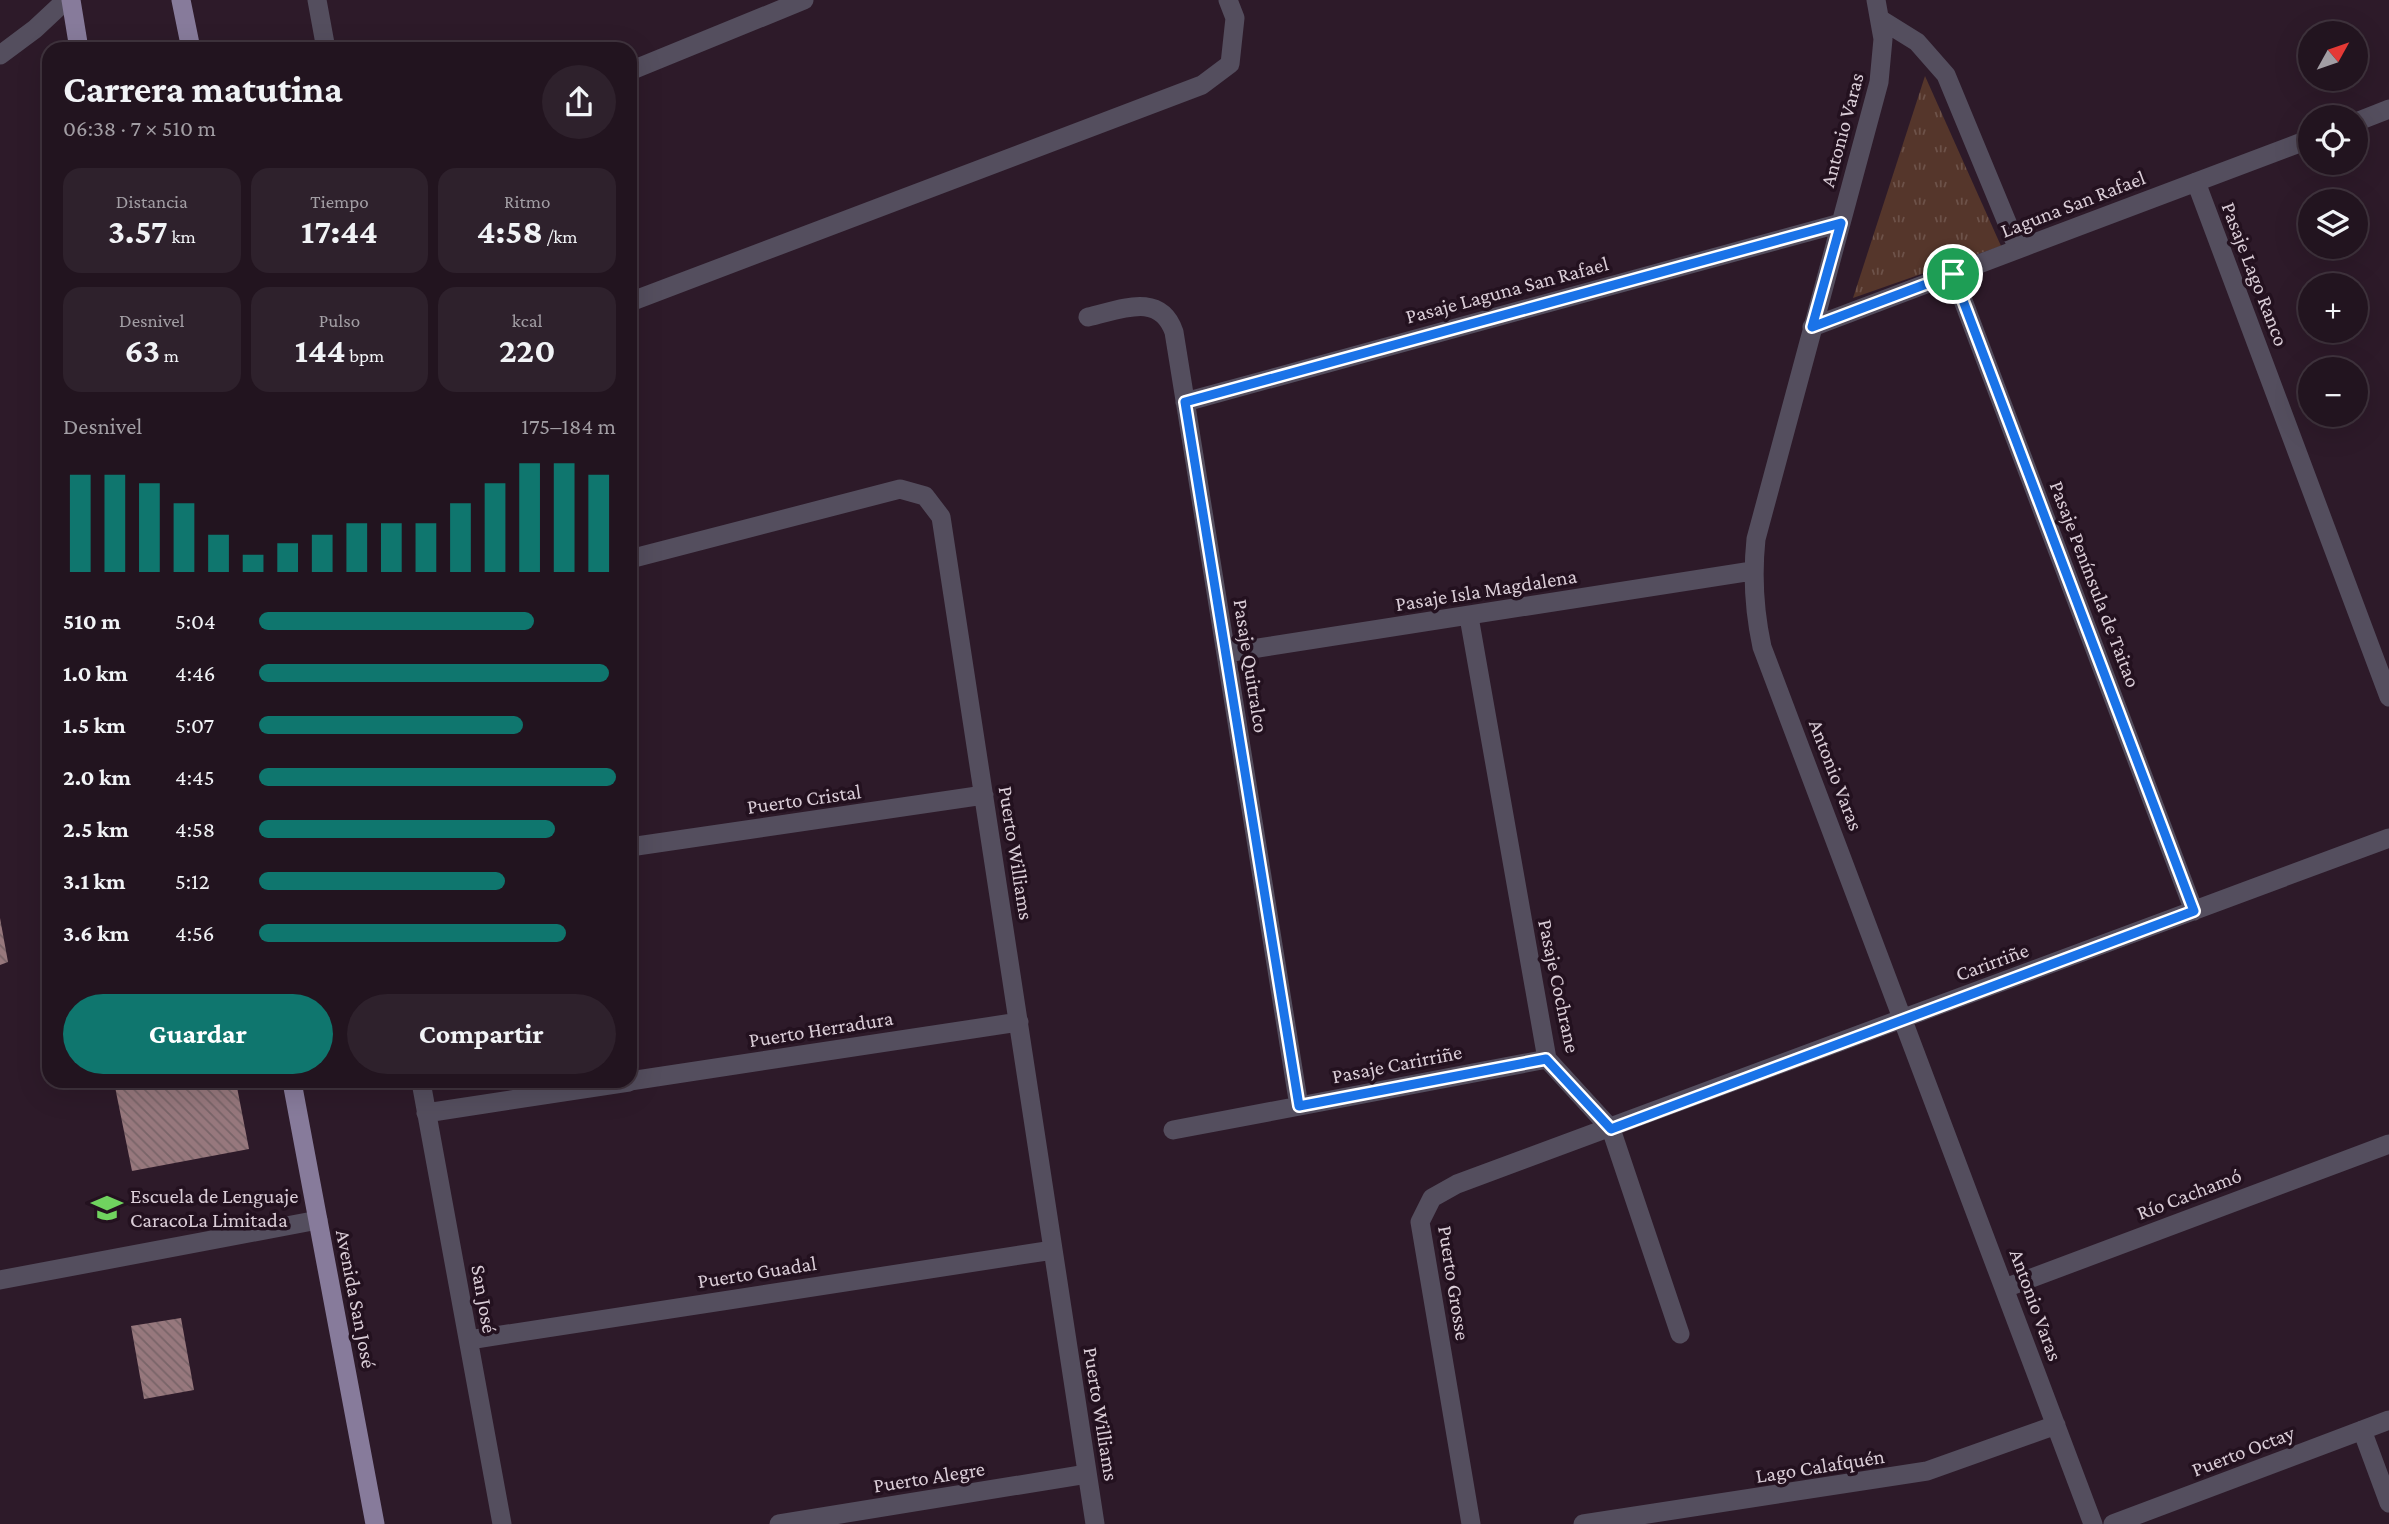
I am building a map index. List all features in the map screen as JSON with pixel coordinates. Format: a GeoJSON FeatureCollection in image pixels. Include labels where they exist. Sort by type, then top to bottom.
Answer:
{"type":"FeatureCollection","features":[{"type":"Feature","properties":{"kind":"main road"},"geometry":{"type":"LineString","coordinates":[[68,0],[77,42]]}},
{"type":"Feature","properties":{"kind":"main road"},"geometry":{"type":"LineString","coordinates":[[181,0],[190,42]]}},
{"type":"Feature","properties":{"kind":"main road","name":"Avenida San José"},"geometry":{"type":"LineString","coordinates":[[293,1088],[375,1524]]}},
{"type":"Feature","properties":{"kind":"street"},"geometry":{"type":"LineString","coordinates":[[0,55],[36,29],[68,0]]}},
{"type":"Feature","properties":{"kind":"street"},"geometry":{"type":"LineString","coordinates":[[317,0],[325,42]]}},
{"type":"Feature","properties":{"kind":"street"},"geometry":{"type":"LineString","coordinates":[[637,68],[804,0]]}},
{"type":"Feature","properties":{"kind":"street"},"geometry":{"type":"LineString","coordinates":[[637,299],[1202,85],[1230,64],[1235,18],[1228,0]]}},
{"type":"Feature","properties":{"kind":"street","name":"Antonio Varas"},"geometry":{"type":"LineString","coordinates":[[1878,9],[1883,61],[1879,82],[1756,539],[1752,571],[1754,609],[1762,647],[1905,1019],[2093,1524]]}},
{"type":"Feature","properties":{"kind":"street","name":"Antonio Varas"},"geometry":{"type":"LineString","coordinates":[[1878,9],[1917,42],[1946,75],[2018,249]]}},
{"type":"Feature","properties":{"kind":"street"},"geometry":{"type":"LineString","coordinates":[[2368,117],[2389,109]]}},
{"type":"Feature","properties":{"kind":"street","name":"Laguna San Rafael"},"geometry":{"type":"LineString","coordinates":[[1812,327],[2298,144]]}},
{"type":"Feature","properties":{"kind":"street","name":"Pasaje Lago Ranco"},"geometry":{"type":"LineString","coordinates":[[2196,182],[2389,697]]}},
{"type":"Feature","properties":{"kind":"street","name":"Pasaje Laguna San Rafael"},"geometry":{"type":"LineString","coordinates":[[1185,402],[1841,223]]}},
{"type":"Feature","properties":{"kind":"street","name":"Pasaje Península de Taitao"},"geometry":{"type":"LineString","coordinates":[[1953,274],[2194,911]]}},
{"type":"Feature","properties":{"kind":"street","name":"Pasaje Quitralco"},"geometry":{"type":"LineString","coordinates":[[1088,317],[1137,305],[1150,305],[1170,320],[1174,332],[1299,1106]]}},
{"type":"Feature","properties":{"kind":"street","name":"Puerto Williams"},"geometry":{"type":"LineString","coordinates":[[637,557],[887,491],[900,489],[925,496],[935,506],[944,530],[1095,1524]]}},
{"type":"Feature","properties":{"kind":"street","name":"Pasaje Isla Magdalena"},"geometry":{"type":"LineString","coordinates":[[1226,653],[1752,571]]}},
{"type":"Feature","properties":{"kind":"street","name":"Pasaje Cochrane"},"geometry":{"type":"LineString","coordinates":[[1469,617],[1546,1059],[1611,1129],[1680,1334]]}},
{"type":"Feature","properties":{"kind":"street","name":"Puerto Cristal"},"geometry":{"type":"LineString","coordinates":[[637,846],[984,795]]}},
{"type":"Feature","properties":{"kind":"street","name":"Carirriñe"},"geometry":{"type":"LineString","coordinates":[[1611,1129],[2389,838]]}},
{"type":"Feature","properties":{"kind":"street","name":"Puerto Herradura"},"geometry":{"type":"LineString","coordinates":[[637,1080],[1019,1022]]}},
{"type":"Feature","properties":{"kind":"street","name":"Pasaje Carirriñe"},"geometry":{"type":"LineString","coordinates":[[1173,1130],[1546,1059]]}},
{"type":"Feature","properties":{"kind":"street","name":"San José"},"geometry":{"type":"LineString","coordinates":[[422,1088],[502,1524]]}},
{"type":"Feature","properties":{"kind":"street","name":"Puerto Herradura"},"geometry":{"type":"LineString","coordinates":[[426,1113],[585,1088]]}},
{"type":"Feature","properties":{"kind":"street","name":"Puerto Grosse"},"geometry":{"type":"LineString","coordinates":[[1471,1524],[1420,1223],[1432,1198],[1457,1184],[1611,1129]]}},
{"type":"Feature","properties":{"kind":"street","name":"Río Cachamó"},"geometry":{"type":"LineString","coordinates":[[2005,1287],[2389,1143]]}},
{"type":"Feature","properties":{"kind":"street"},"geometry":{"type":"LineString","coordinates":[[0,1280],[318,1220]]}},
{"type":"Feature","properties":{"kind":"street","name":"Puerto Guadal"},"geometry":{"type":"LineString","coordinates":[[469,1340],[1053,1250]]}},
{"type":"Feature","properties":{"kind":"street","name":"Puerto Octay"},"geometry":{"type":"LineString","coordinates":[[2113,1524],[2389,1420]]}},
{"type":"Feature","properties":{"kind":"street","name":"Lago Calafquén"},"geometry":{"type":"LineString","coordinates":[[1583,1524],[1927,1471],[2056,1425]]}},
{"type":"Feature","properties":{"kind":"street"},"geometry":{"type":"LineString","coordinates":[[2362,1430],[2389,1503]]}},
{"type":"Feature","properties":{"kind":"street","name":"Puerto Alegre"},"geometry":{"type":"LineString","coordinates":[[779,1524],[1087,1475]]}},
{"type":"Feature","properties":{"kind":"green space"},"geometry":{"type":"Polygon","coordinates":[[[1925,76],[2001,246],[1853,298],[1925,76]]]}},
{"type":"Feature","properties":{"kind":"building"},"geometry":{"type":"Polygon","coordinates":[[[0,918],[8,962],[0,965],[0,918]]]}},
{"type":"Feature","properties":{"kind":"building"},"geometry":{"type":"Polygon","coordinates":[[[115,1088],[237,1088],[249,1149],[132,1171],[115,1088]]]}},
{"type":"Feature","properties":{"kind":"building"},"geometry":{"type":"Polygon","coordinates":[[[181,1318],[194,1390],[144,1399],[131,1326],[181,1318]]]}},
{"type":"Feature","properties":{"kind":"place","name":"Escuela de Lenguaje CaracoLa Limitada"},"geometry":{"type":"Point","coordinates":[107,1208]}},
{"type":"Feature","properties":{"kind":"route"},"geometry":{"type":"LineString","coordinates":[[1841,223],[1812,327],[1953,274],[2194,911],[1611,1129],[1546,1059],[1299,1106],[1185,402],[1841,223]]}}]}
